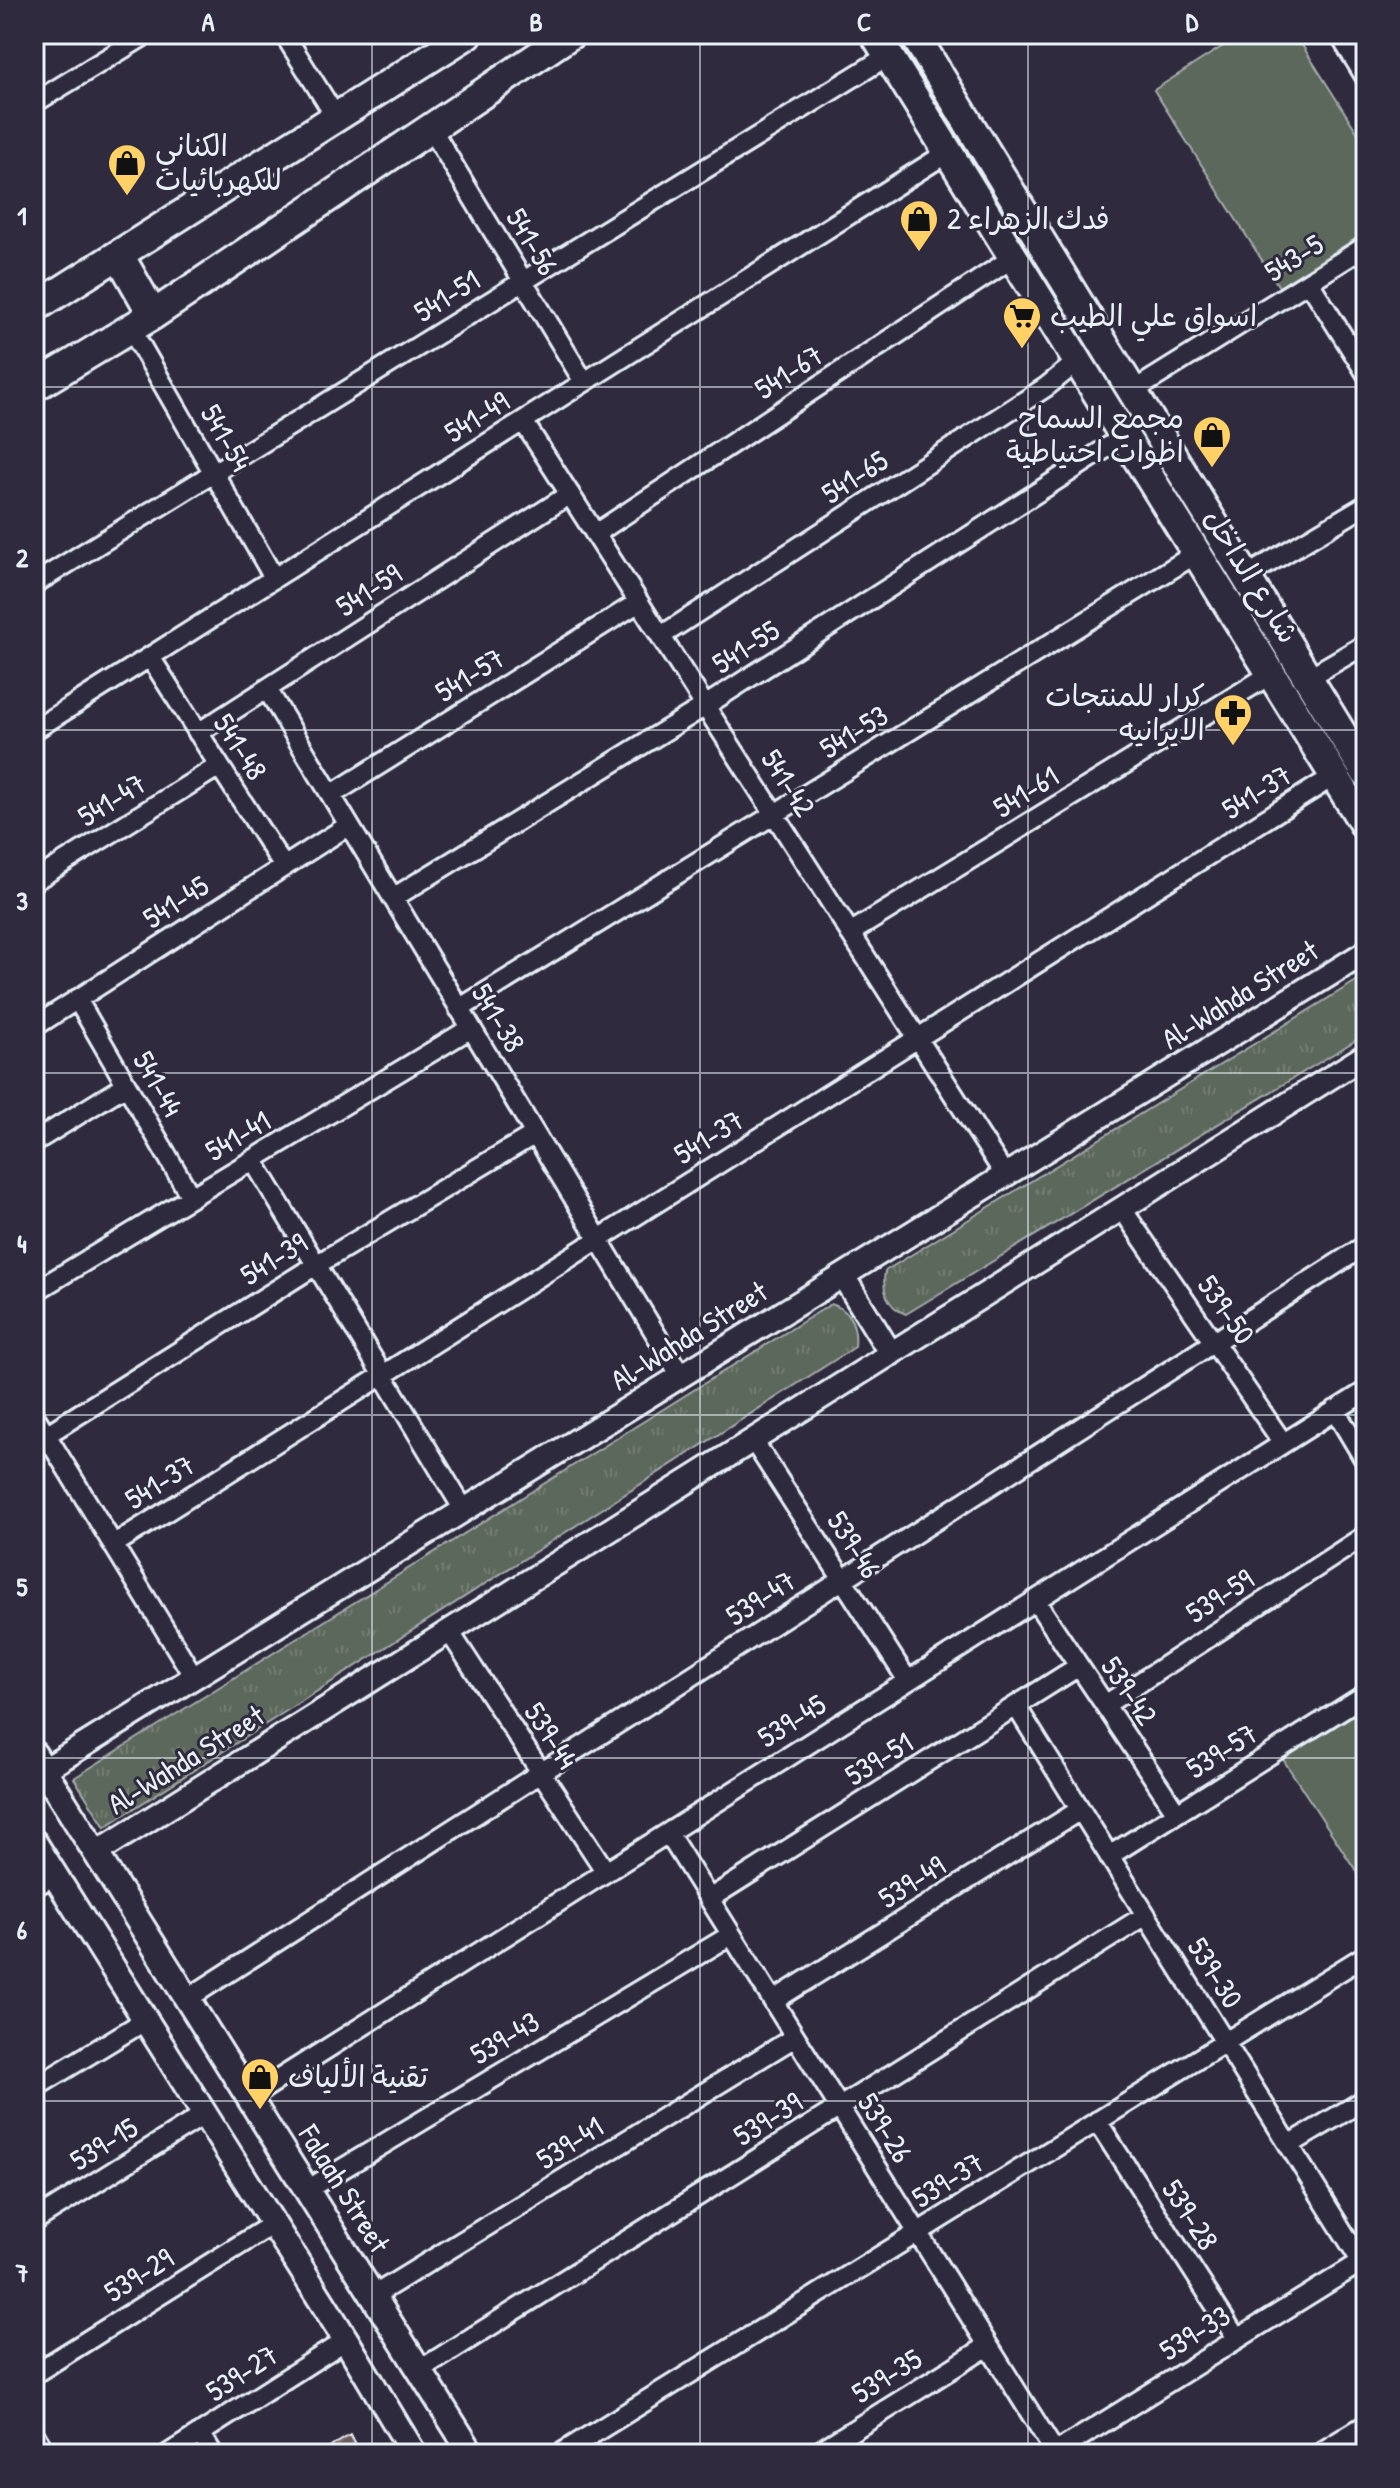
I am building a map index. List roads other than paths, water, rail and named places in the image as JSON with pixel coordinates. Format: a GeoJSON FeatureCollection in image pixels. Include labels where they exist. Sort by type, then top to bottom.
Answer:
{"type":"FeatureCollection","features":[{"type":"Feature","properties":{"kind":"main road"},"geometry":{"type":"LineString","coordinates":[[34,308],[468,34]]}},
{"type":"Feature","properties":{"kind":"main road"},"geometry":{"type":"LineString","coordinates":[[34,387],[142,321],[432,130],[571,34]]}},
{"type":"Feature","properties":{"kind":"main road","name":"شارع الداخل"},"geometry":{"type":"LineString","coordinates":[[914,34],[1130,393],[1366,773]]}},
{"type":"Feature","properties":{"kind":"main road","name":"شارع الداخل"},"geometry":{"type":"LineString","coordinates":[[882,44],[1366,827]]}},
{"type":"Feature","properties":{"kind":"main road"},"geometry":{"type":"LineString","coordinates":[[119,255],[142,321]]}},
{"type":"Feature","properties":{"kind":"main road","name":"Falaah Street"},"geometry":{"type":"LineString","coordinates":[[39,1762],[472,2454]]}},
{"type":"Feature","properties":{"kind":"main road"},"geometry":{"type":"LineString","coordinates":[[34,1842],[44,1879],[146,2020],[414,2454]]}},
{"type":"Feature","properties":{"kind":"street"},"geometry":{"type":"LineString","coordinates":[[34,103],[147,34]]}},
{"type":"Feature","properties":{"kind":"street"},"geometry":{"type":"LineString","coordinates":[[284,34],[337,119]]}},
{"type":"Feature","properties":{"kind":"street"},"geometry":{"type":"LineString","coordinates":[[1339,34],[1366,78]]}},
{"type":"Feature","properties":{"kind":"street","name":"541-51"},"geometry":{"type":"LineString","coordinates":[[34,584],[523,282],[882,44]]}},
{"type":"Feature","properties":{"kind":"street","name":"541-56"},"geometry":{"type":"LineString","coordinates":[[432,130],[584,382]]}},
{"type":"Feature","properties":{"kind":"street","name":"541-49"},"geometry":{"type":"LineString","coordinates":[[34,730],[950,151]]}},
{"type":"Feature","properties":{"kind":"street","name":"543-5"},"geometry":{"type":"LineString","coordinates":[[1130,393],[1366,246]]}},
{"type":"Feature","properties":{"kind":"street","name":"541-67"},"geometry":{"type":"LineString","coordinates":[[595,534],[1014,257]]}},
{"type":"Feature","properties":{"kind":"street"},"geometry":{"type":"LineString","coordinates":[[1309,282],[1366,373]]}},
{"type":"Feature","properties":{"kind":"street","name":"541-54"},"geometry":{"type":"LineString","coordinates":[[142,321],[214,472],[274,578]]}},
{"type":"Feature","properties":{"kind":"street","name":"541-65"},"geometry":{"type":"LineString","coordinates":[[661,636],[1046,387],[1077,362]]}},
{"type":"Feature","properties":{"kind":"street","name":"541-42"},"geometry":{"type":"LineString","coordinates":[[523,421],[1005,1175]]}},
{"type":"Feature","properties":{"kind":"street","name":"541-55"},"geometry":{"type":"LineString","coordinates":[[393,898],[705,706],[1125,436]]}},
{"type":"Feature","properties":{"kind":"street","name":"541-59"},"geometry":{"type":"LineString","coordinates":[[198,733],[570,494]]}},
{"type":"Feature","properties":{"kind":"street"},"geometry":{"type":"LineString","coordinates":[[1245,577],[1363,514]]}},
{"type":"Feature","properties":{"kind":"street","name":"541-53"},"geometry":{"type":"LineString","coordinates":[[459,1009],[1197,553]]}},
{"type":"Feature","properties":{"kind":"street","name":"541-57"},"geometry":{"type":"LineString","coordinates":[[331,795],[639,602]]}},
{"type":"Feature","properties":{"kind":"street"},"geometry":{"type":"LineString","coordinates":[[1306,679],[1366,644]]}},
{"type":"Feature","properties":{"kind":"street","name":"541-48"},"geometry":{"type":"LineString","coordinates":[[150,657],[284,867]]}},
{"type":"Feature","properties":{"kind":"street","name":"541-61"},"geometry":{"type":"LineString","coordinates":[[850,933],[1271,674]]}},
{"type":"Feature","properties":{"kind":"street","name":"541-38"},"geometry":{"type":"LineString","coordinates":[[267,689],[681,1376]]}},
{"type":"Feature","properties":{"kind":"street","name":"541-47"},"geometry":{"type":"LineString","coordinates":[[34,881],[219,766]]}},
{"type":"Feature","properties":{"kind":"street","name":"541-37"},"geometry":{"type":"LineString","coordinates":[[113,1545],[1334,776]]}},
{"type":"Feature","properties":{"kind":"street","name":"541-45"},"geometry":{"type":"LineString","coordinates":[[34,1027],[349,825]]}},
{"type":"Feature","properties":{"kind":"street","name":"Al-Wahda Street"},"geometry":{"type":"LineString","coordinates":[[39,1762],[194,1677],[1366,952]]}},
{"type":"Feature","properties":{"kind":"street","name":"541-44"},"geometry":{"type":"LineString","coordinates":[[77,999],[191,1197]]}},
{"type":"Feature","properties":{"kind":"street","name":"541-41"},"geometry":{"type":"LineString","coordinates":[[34,1292],[471,1028]]}},
{"type":"Feature","properties":{"kind":"street","name":"Al-Wahda Street"},"geometry":{"type":"LineString","coordinates":[[96,1853],[1366,1055]]}},
{"type":"Feature","properties":{"kind":"street"},"geometry":{"type":"LineString","coordinates":[[34,1142],[126,1085]]}},
{"type":"Feature","properties":{"kind":"street","name":"541-39"},"geometry":{"type":"LineString","coordinates":[[46,1435],[316,1265],[535,1134]]}},
{"type":"Feature","properties":{"kind":"street"},"geometry":{"type":"LineString","coordinates":[[253,1160],[464,1510]]}},
{"type":"Feature","properties":{"kind":"street","name":"539-50"},"geometry":{"type":"LineString","coordinates":[[1122,1209],[1283,1443]]}},
{"type":"Feature","properties":{"kind":"street","name":"539-47"},"geometry":{"type":"LineString","coordinates":[[187,1999],[1366,1245]]}},
{"type":"Feature","properties":{"kind":"street"},"geometry":{"type":"LineString","coordinates":[[843,1276],[891,1354]]}},
{"type":"Feature","properties":{"kind":"street","name":"539-45"},"geometry":{"type":"LineString","coordinates":[[249,2098],[1366,1391]]}},
{"type":"Feature","properties":{"kind":"street"},"geometry":{"type":"LineString","coordinates":[[1335,1410],[1366,1462]]}},
{"type":"Feature","properties":{"kind":"street"},"geometry":{"type":"LineString","coordinates":[[34,1415],[194,1677]]}},
{"type":"Feature","properties":{"kind":"street","name":"539-46"},"geometry":{"type":"LineString","coordinates":[[753,1440],[908,1681]]}},
{"type":"Feature","properties":{"kind":"street","name":"539-59"},"geometry":{"type":"LineString","coordinates":[[1105,1705],[1366,1535]]}},
{"type":"Feature","properties":{"kind":"street","name":"539-42"},"geometry":{"type":"LineString","coordinates":[[1035,1600],[1177,1813]]}},
{"type":"Feature","properties":{"kind":"street","name":"539-44"},"geometry":{"type":"LineString","coordinates":[[449,1631],[606,1872]]}},
{"type":"Feature","properties":{"kind":"street","name":"539-51"},"geometry":{"type":"LineString","coordinates":[[709,1899],[1079,1666]]}},
{"type":"Feature","properties":{"kind":"street","name":"539-57"},"geometry":{"type":"LineString","coordinates":[[1109,1856],[1366,1694]]}},
{"type":"Feature","properties":{"kind":"street","name":"539-30"},"geometry":{"type":"LineString","coordinates":[[1016,1706],[1364,2263]]}},
{"type":"Feature","properties":{"kind":"street","name":"539-49"},"geometry":{"type":"LineString","coordinates":[[773,2001],[1080,1810]]}},
{"type":"Feature","properties":{"kind":"street","name":"539-26"},"geometry":{"type":"LineString","coordinates":[[668,1833],[1055,2454]]}},
{"type":"Feature","properties":{"kind":"street","name":"539-39"},"geometry":{"type":"LineString","coordinates":[[420,2370],[1146,1915]]}},
{"type":"Feature","properties":{"kind":"street","name":"539-43"},"geometry":{"type":"LineString","coordinates":[[307,2190],[731,1935]]}},
{"type":"Feature","properties":{"kind":"street","name":"539-37"},"geometry":{"type":"LineString","coordinates":[[560,2454],[1366,1955]]}},
{"type":"Feature","properties":{"kind":"street"},"geometry":{"type":"LineString","coordinates":[[34,2088],[146,2020]]}},
{"type":"Feature","properties":{"kind":"street","name":"539-41"},"geometry":{"type":"LineString","coordinates":[[373,2296],[795,2037]]}},
{"type":"Feature","properties":{"kind":"street"},"geometry":{"type":"LineString","coordinates":[[1289,2145],[1366,2099]]}},
{"type":"Feature","properties":{"kind":"street","name":"539-15"},"geometry":{"type":"LineString","coordinates":[[34,2221],[205,2114]]}},
{"type":"Feature","properties":{"kind":"street","name":"539-28"},"geometry":{"type":"LineString","coordinates":[[1097,2121],[1237,2339]]}},
{"type":"Feature","properties":{"kind":"street","name":"539-29"},"geometry":{"type":"LineString","coordinates":[[34,2374],[273,2224]]}},
{"type":"Feature","properties":{"kind":"street","name":"539-33"},"geometry":{"type":"LineString","coordinates":[[1055,2454],[1364,2263]]}},
{"type":"Feature","properties":{"kind":"street","name":"539-27"},"geometry":{"type":"LineString","coordinates":[[168,2454],[346,2340]]}},
{"type":"Feature","properties":{"kind":"street","name":"539-35"},"geometry":{"type":"LineString","coordinates":[[815,2454],[988,2346]]}},
{"type":"Feature","properties":{"kind":"street"},"geometry":{"type":"LineString","coordinates":[[1322,2454],[1366,2427]]}},
{"type":"Feature","properties":{"kind":"street"},"geometry":{"type":"LineString","coordinates":[[200,2433],[213,2454]]}},
{"type":"Feature","properties":{"kind":"street"},"geometry":{"type":"LineString","coordinates":[[34,2434],[46,2454]]}},
{"type":"Feature","properties":{"kind":"place","name":"الكناني للكهربائيات"},"geometry":{"type":"Point","coordinates":[127,197]}},
{"type":"Feature","properties":{"kind":"place","name":"فدك الزهراء 2"},"geometry":{"type":"Point","coordinates":[919,253]}},
{"type":"Feature","properties":{"kind":"place","name":"اسواق علي الطيب"},"geometry":{"type":"Point","coordinates":[1022,350]}},
{"type":"Feature","properties":{"kind":"place","name":"مجمع السماح اظوات احتياطية"},"geometry":{"type":"Point","coordinates":[1212,469]}},
{"type":"Feature","properties":{"kind":"place","name":"كرار للمنتجات الايرانيه"},"geometry":{"type":"Point","coordinates":[1233,747]}},
{"type":"Feature","properties":{"kind":"place","name":"تقنية الألياف"},"geometry":{"type":"Point","coordinates":[260,2111]}}]}
